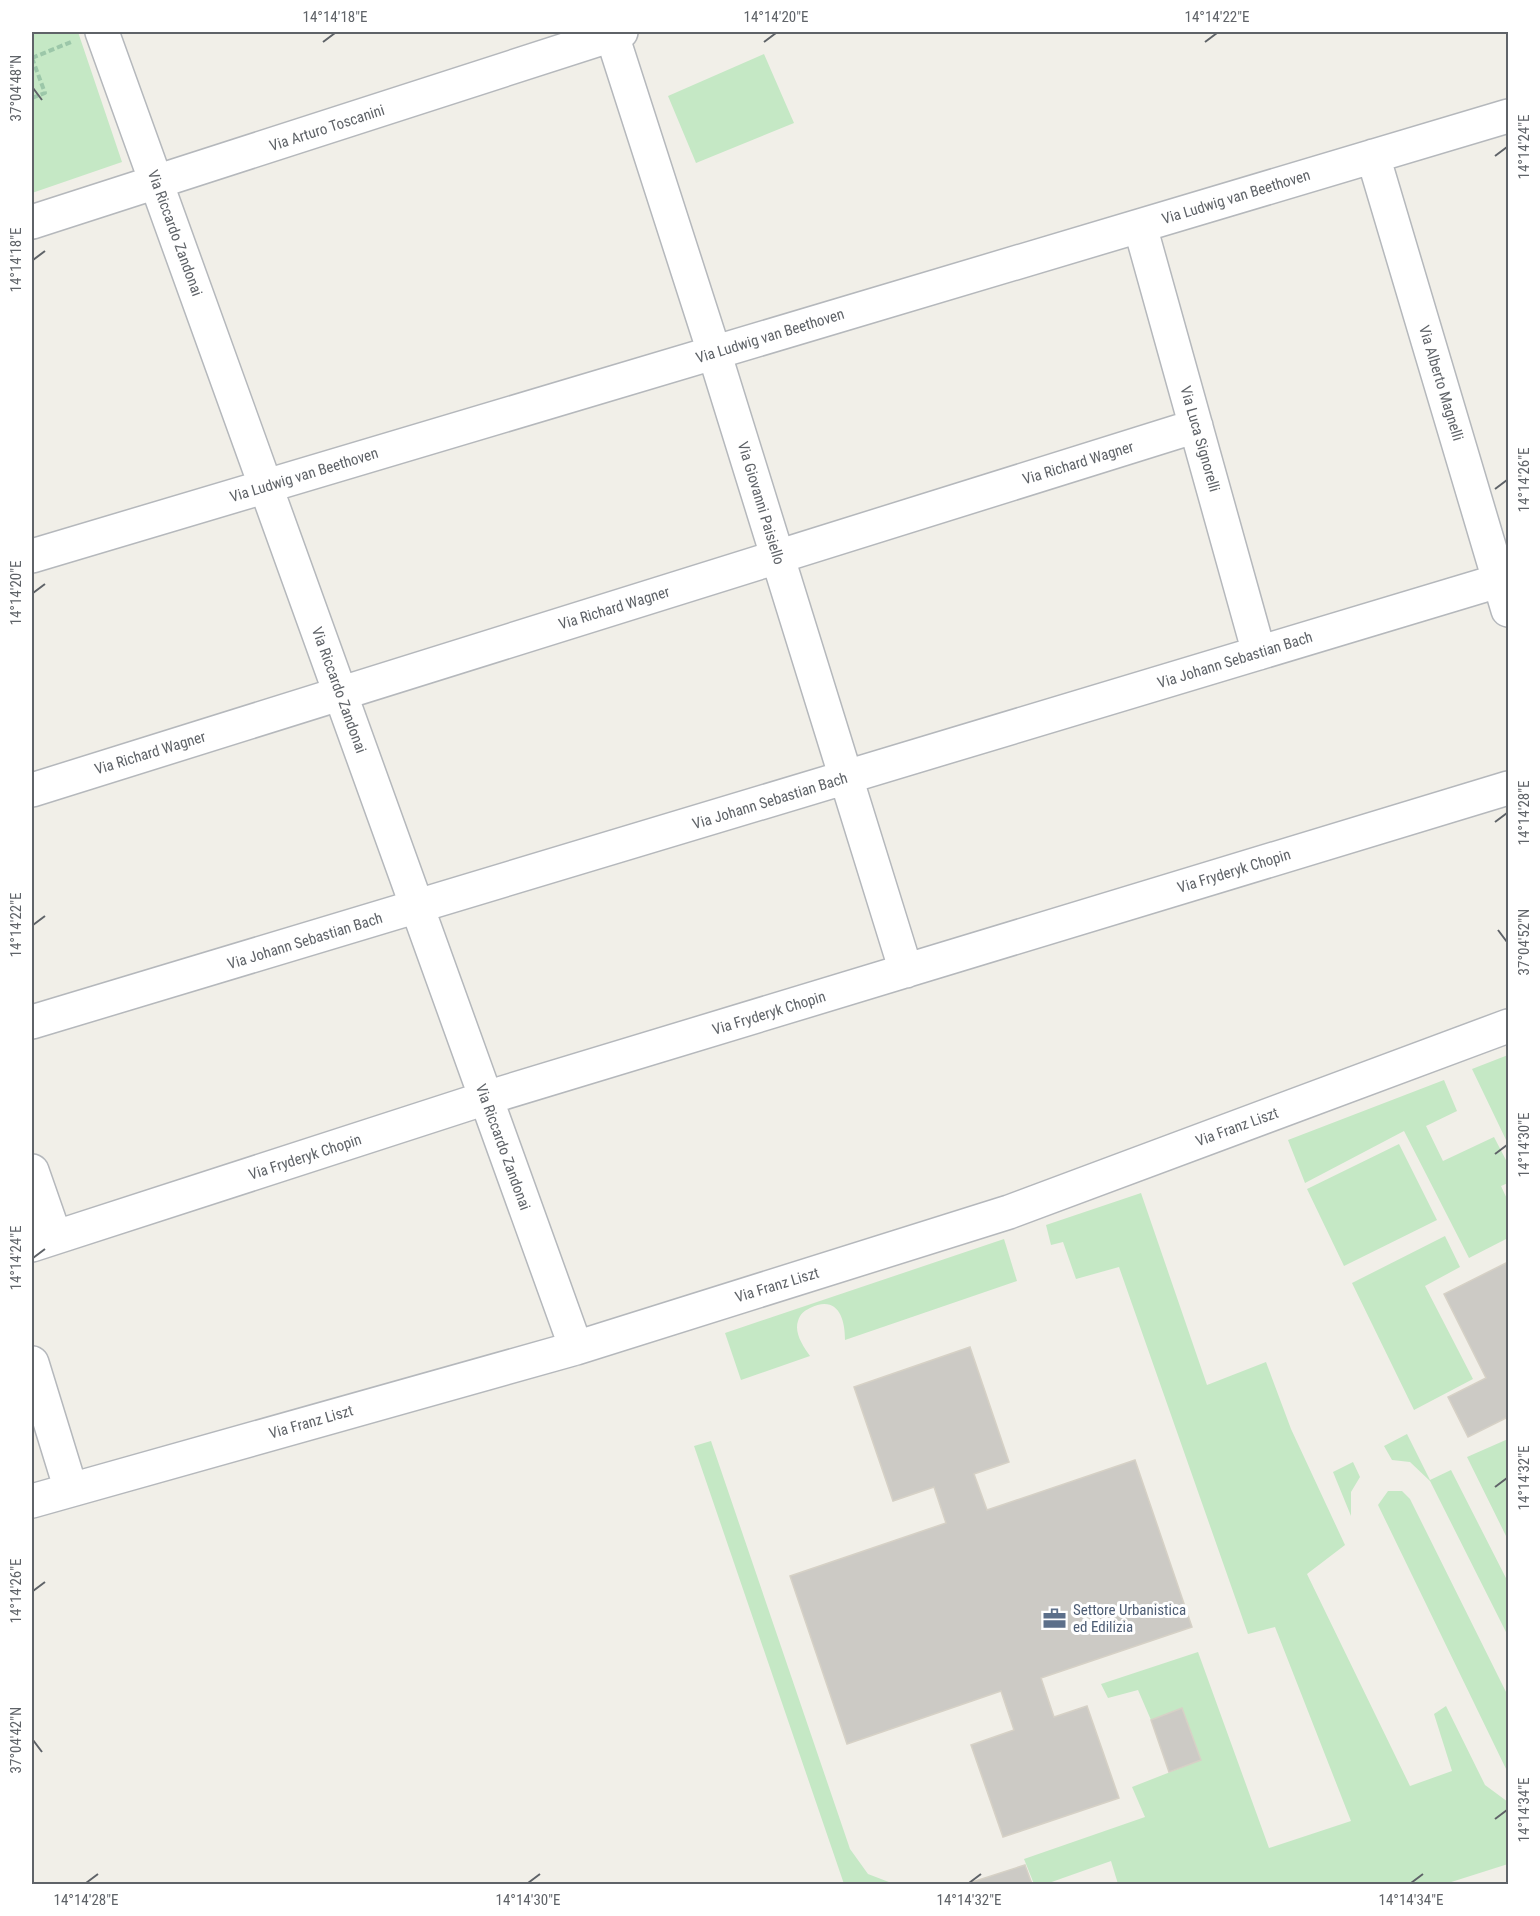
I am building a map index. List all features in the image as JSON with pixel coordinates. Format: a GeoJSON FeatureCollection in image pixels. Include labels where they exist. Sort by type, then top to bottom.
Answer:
{"type":"FeatureCollection","features":[{"type":"Feature","properties":{"kind":"street","name":"Via Riccardo Zandonai"},"geometry":{"type":"LineString","coordinates":[[102,32],[576,1348]]}},
{"type":"Feature","properties":{"kind":"street","name":"Via Arturo Toscanini"},"geometry":{"type":"LineString","coordinates":[[32,222],[157,183],[557,42],[617,33]]}},
{"type":"Feature","properties":{"kind":"street","name":"Via Giovanni Paisiello"},"geometry":{"type":"LineString","coordinates":[[617,33],[906,972]]}},
{"type":"Feature","properties":{"kind":"street","name":"Via Ludwig van Beethoven"},"geometry":{"type":"LineString","coordinates":[[32,556],[1509,116]]}},
{"type":"Feature","properties":{"kind":"street","name":"Via Alberto Magnelli"},"geometry":{"type":"LineString","coordinates":[[1373,156],[1506,589]]}},
{"type":"Feature","properties":{"kind":"street","name":"Via Luca Signorelli"},"geometry":{"type":"LineString","coordinates":[[1140,226],[1259,653]]}},
{"type":"Feature","properties":{"kind":"street","name":"Via Richard Wagner"},"geometry":{"type":"LineString","coordinates":[[32,790],[1196,426]]}},
{"type":"Feature","properties":{"kind":"street","name":"Via Johann Sebastian Bach"},"geometry":{"type":"LineString","coordinates":[[32,1022],[1259,653],[1506,589]]}},
{"type":"Feature","properties":{"kind":"street","name":"Via Fryderyk Chopin"},"geometry":{"type":"LineString","coordinates":[[43,1241],[486,1098],[1509,788]]}},
{"type":"Feature","properties":{"kind":"street","name":"Via Franz Liszt"},"geometry":{"type":"LineString","coordinates":[[32,1501],[576,1348],[1009,1212],[1509,1026]]}},
{"type":"Feature","properties":{"kind":"street"},"geometry":{"type":"LineString","coordinates":[[32,1171],[43,1241]]}},
{"type":"Feature","properties":{"kind":"street"},"geometry":{"type":"LineString","coordinates":[[32,1363],[70,1490]]}},
{"type":"Feature","properties":{"kind":"path"},"geometry":{"type":"LineString","coordinates":[[32,58],[45,93],[32,98]]}},
{"type":"Feature","properties":{"kind":"green space"},"geometry":{"type":"Polygon","coordinates":[[[32,32],[78,32],[122,162],[32,193],[32,32]]]}},
{"type":"Feature","properties":{"kind":"green space"},"geometry":{"type":"Polygon","coordinates":[[[764,54],[794,123],[696,163],[668,96],[764,54]]]}},
{"type":"Feature","properties":{"kind":"green space"},"geometry":{"type":"Polygon","coordinates":[[[1508,1055],[1508,1144],[1472,1069],[1508,1055]]]}},
{"type":"Feature","properties":{"kind":"green space"},"geometry":{"type":"Polygon","coordinates":[[[1444,1080],[1457,1111],[1426,1126],[1443,1161],[1494,1137],[1508,1164],[1508,1183],[1501,1186],[1508,1201],[1508,1238],[1469,1258],[1404,1131],[1305,1183],[1288,1140],[1444,1080]]]}},
{"type":"Feature","properties":{"kind":"green space"},"geometry":{"type":"Polygon","coordinates":[[[1399,1144],[1437,1220],[1344,1266],[1307,1189],[1399,1144]]]}},
{"type":"Feature","properties":{"kind":"green space"},"geometry":{"type":"Polygon","coordinates":[[[1141,1193],[1207,1385],[1266,1362],[1291,1429],[1345,1545],[1307,1574],[1410,1786],[1452,1771],[1434,1714],[1446,1706],[1485,1785],[1508,1802],[1508,1864],[1445,1884],[1118,1884],[1111,1861],[1046,1884],[1034,1884],[1024,1859],[1145,1817],[1132,1787],[1201,1760],[1182,1709],[1151,1720],[1138,1690],[1108,1698],[1101,1684],[1198,1652],[1269,1848],[1351,1821],[1275,1627],[1248,1634],[1119,1267],[1076,1279],[1063,1242],[1051,1245],[1046,1225],[1141,1193]]]}},
{"type":"Feature","properties":{"kind":"green space"},"geometry":{"type":"Polygon","coordinates":[[[1445,1236],[1460,1267],[1425,1286],[1473,1379],[1414,1410],[1352,1283],[1445,1236]]]}},
{"type":"Feature","properties":{"kind":"green space"},"geometry":{"type":"Polygon","coordinates":[[[1004,1239],[1017,1281],[845,1340],[845,1331],[838,1310],[827,1304],[810,1308],[801,1315],[797,1330],[810,1356],[741,1380],[725,1333],[1004,1239]]]}},
{"type":"Feature","properties":{"kind":"green space"},"geometry":{"type":"Polygon","coordinates":[[[1407,1434],[1430,1480],[1451,1470],[1508,1582],[1508,1636],[1430,1481],[1410,1462],[1392,1460],[1384,1446],[1407,1434]]]}},
{"type":"Feature","properties":{"kind":"green space"},"geometry":{"type":"Polygon","coordinates":[[[1508,1439],[1508,1540],[1467,1457],[1508,1439]]]}},
{"type":"Feature","properties":{"kind":"green space"},"geometry":{"type":"Polygon","coordinates":[[[711,1441],[850,1849],[868,1874],[894,1884],[844,1884],[694,1446],[711,1441]]]}},
{"type":"Feature","properties":{"kind":"green space"},"geometry":{"type":"Polygon","coordinates":[[[1353,1462],[1360,1477],[1351,1492],[1351,1516],[1333,1472],[1353,1462]]]}},
{"type":"Feature","properties":{"kind":"green space"},"geometry":{"type":"Polygon","coordinates":[[[1388,1491],[1402,1491],[1410,1499],[1508,1696],[1508,1773],[1378,1505],[1388,1491]]]}},
{"type":"Feature","properties":{"kind":"building"},"geometry":{"type":"Polygon","coordinates":[[[1508,1262],[1508,1417],[1468,1437],[1448,1397],[1486,1378],[1444,1294],[1508,1262]]]}},
{"type":"Feature","properties":{"kind":"building"},"geometry":{"type":"Polygon","coordinates":[[[970,1347],[1009,1462],[974,1474],[987,1510],[1135,1460],[1192,1627],[1041,1678],[1054,1717],[1087,1706],[1119,1798],[1003,1837],[971,1745],[1014,1730],[1001,1691],[847,1744],[790,1576],[946,1523],[934,1487],[893,1501],[854,1387],[970,1347]]]}},
{"type":"Feature","properties":{"kind":"building"},"geometry":{"type":"Polygon","coordinates":[[[1182,1708],[1201,1760],[1169,1772],[1151,1720],[1182,1708]]]}},
{"type":"Feature","properties":{"kind":"building"},"geometry":{"type":"Polygon","coordinates":[[[1025,1865],[1032,1884],[966,1884],[1025,1865]]]}},
{"type":"Feature","properties":{"kind":"place","name":"Settore Urbanistica ed Edilizia"},"geometry":{"type":"Point","coordinates":[1055,1619]}}]}
